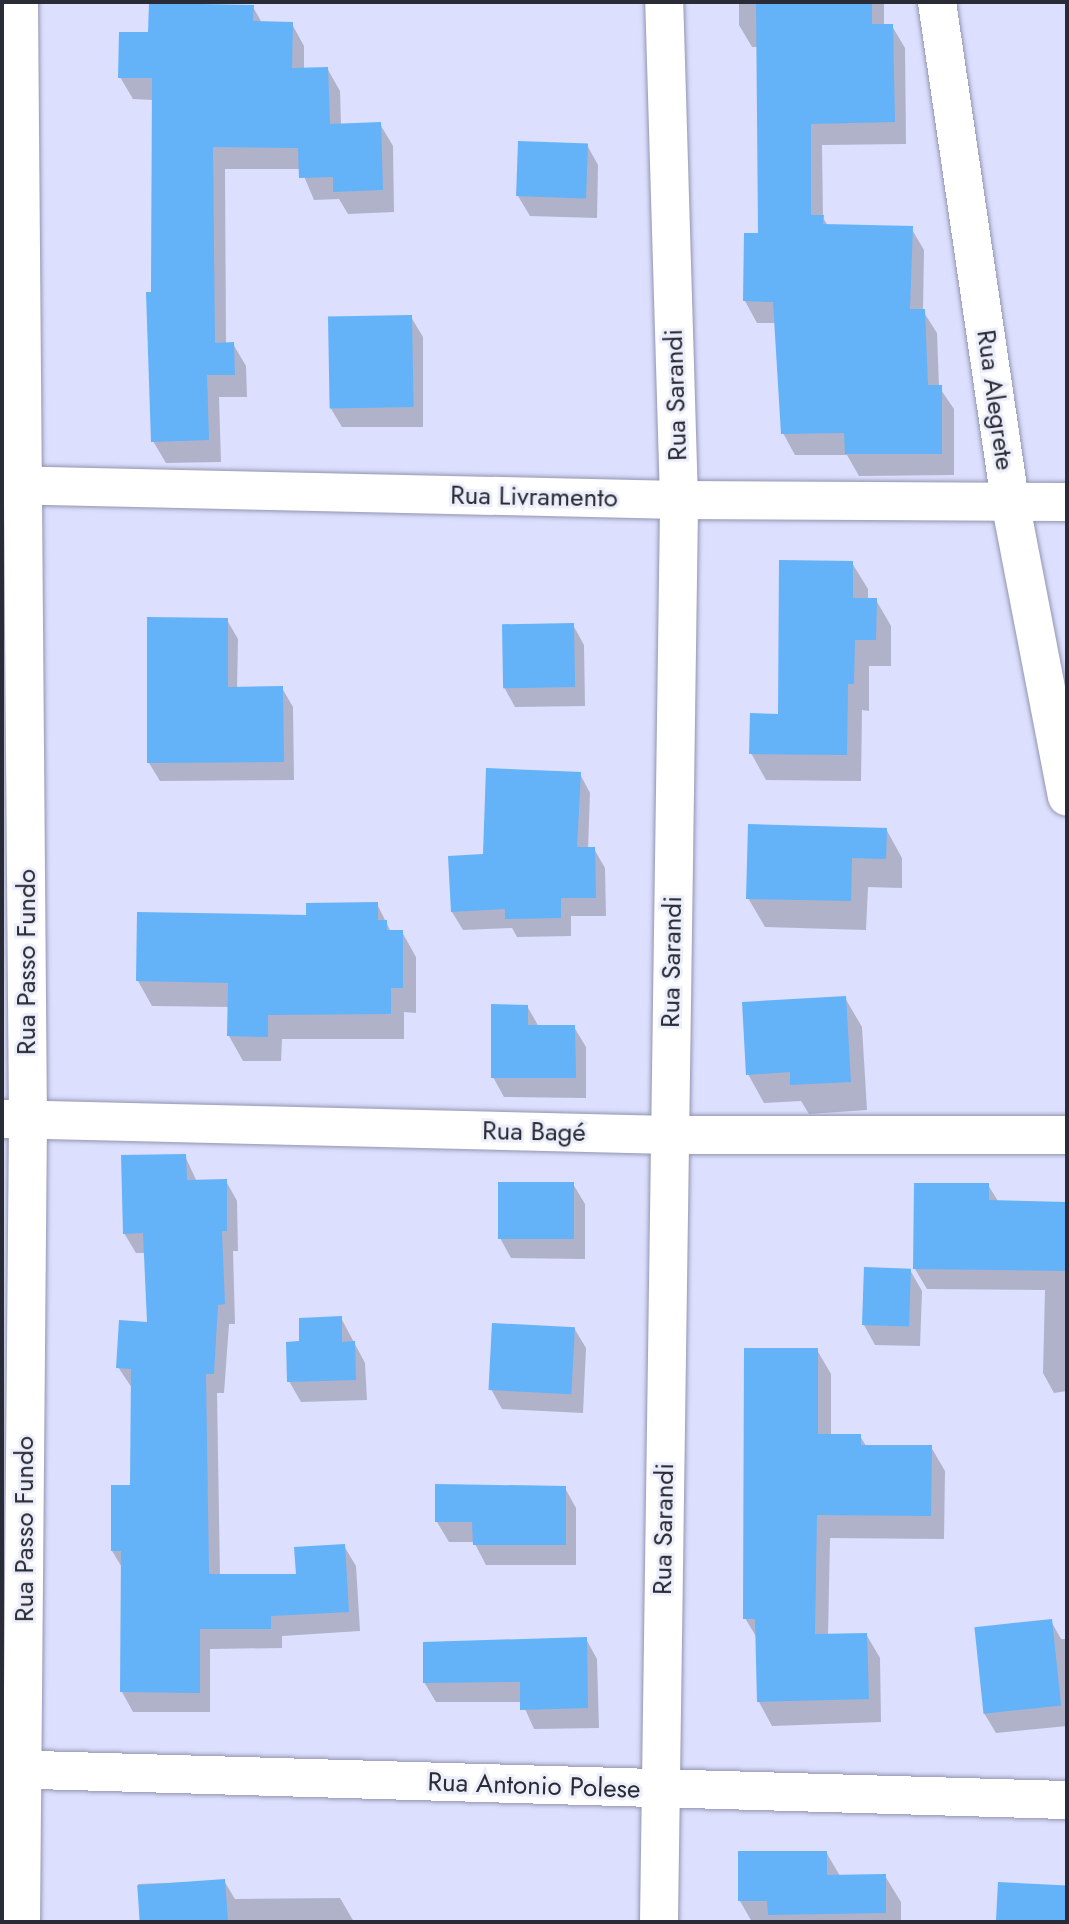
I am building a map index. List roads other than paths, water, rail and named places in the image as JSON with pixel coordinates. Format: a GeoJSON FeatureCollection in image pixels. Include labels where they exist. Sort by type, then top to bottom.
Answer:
{"type":"FeatureCollection","features":[{"type":"Feature","properties":{"kind":"street","name":"Rua Passo Fundo"},"geometry":{"type":"LineString","coordinates":[[19,2],[14,486],[13,1769],[21,1922]]}},
{"type":"Feature","properties":{"kind":"street","name":"Rua Sarandi"},"geometry":{"type":"LineString","coordinates":[[659,1922],[679,500],[664,2]]}},
{"type":"Feature","properties":{"kind":"street","name":"Rua Alegrete"},"geometry":{"type":"LineString","coordinates":[[937,2],[1010,501],[1067,797]]}},
{"type":"Feature","properties":{"kind":"street","name":"Rua Livramento"},"geometry":{"type":"LineString","coordinates":[[14,486],[679,500],[1067,502]]}},
{"type":"Feature","properties":{"kind":"street","name":"Rua Bagé"},"geometry":{"type":"LineString","coordinates":[[15,1119],[670,1135],[1067,1135]]}},
{"type":"Feature","properties":{"kind":"street","name":"Rua Antonio Polese"},"geometry":{"type":"LineString","coordinates":[[13,1769],[1067,1800]]}}]}
